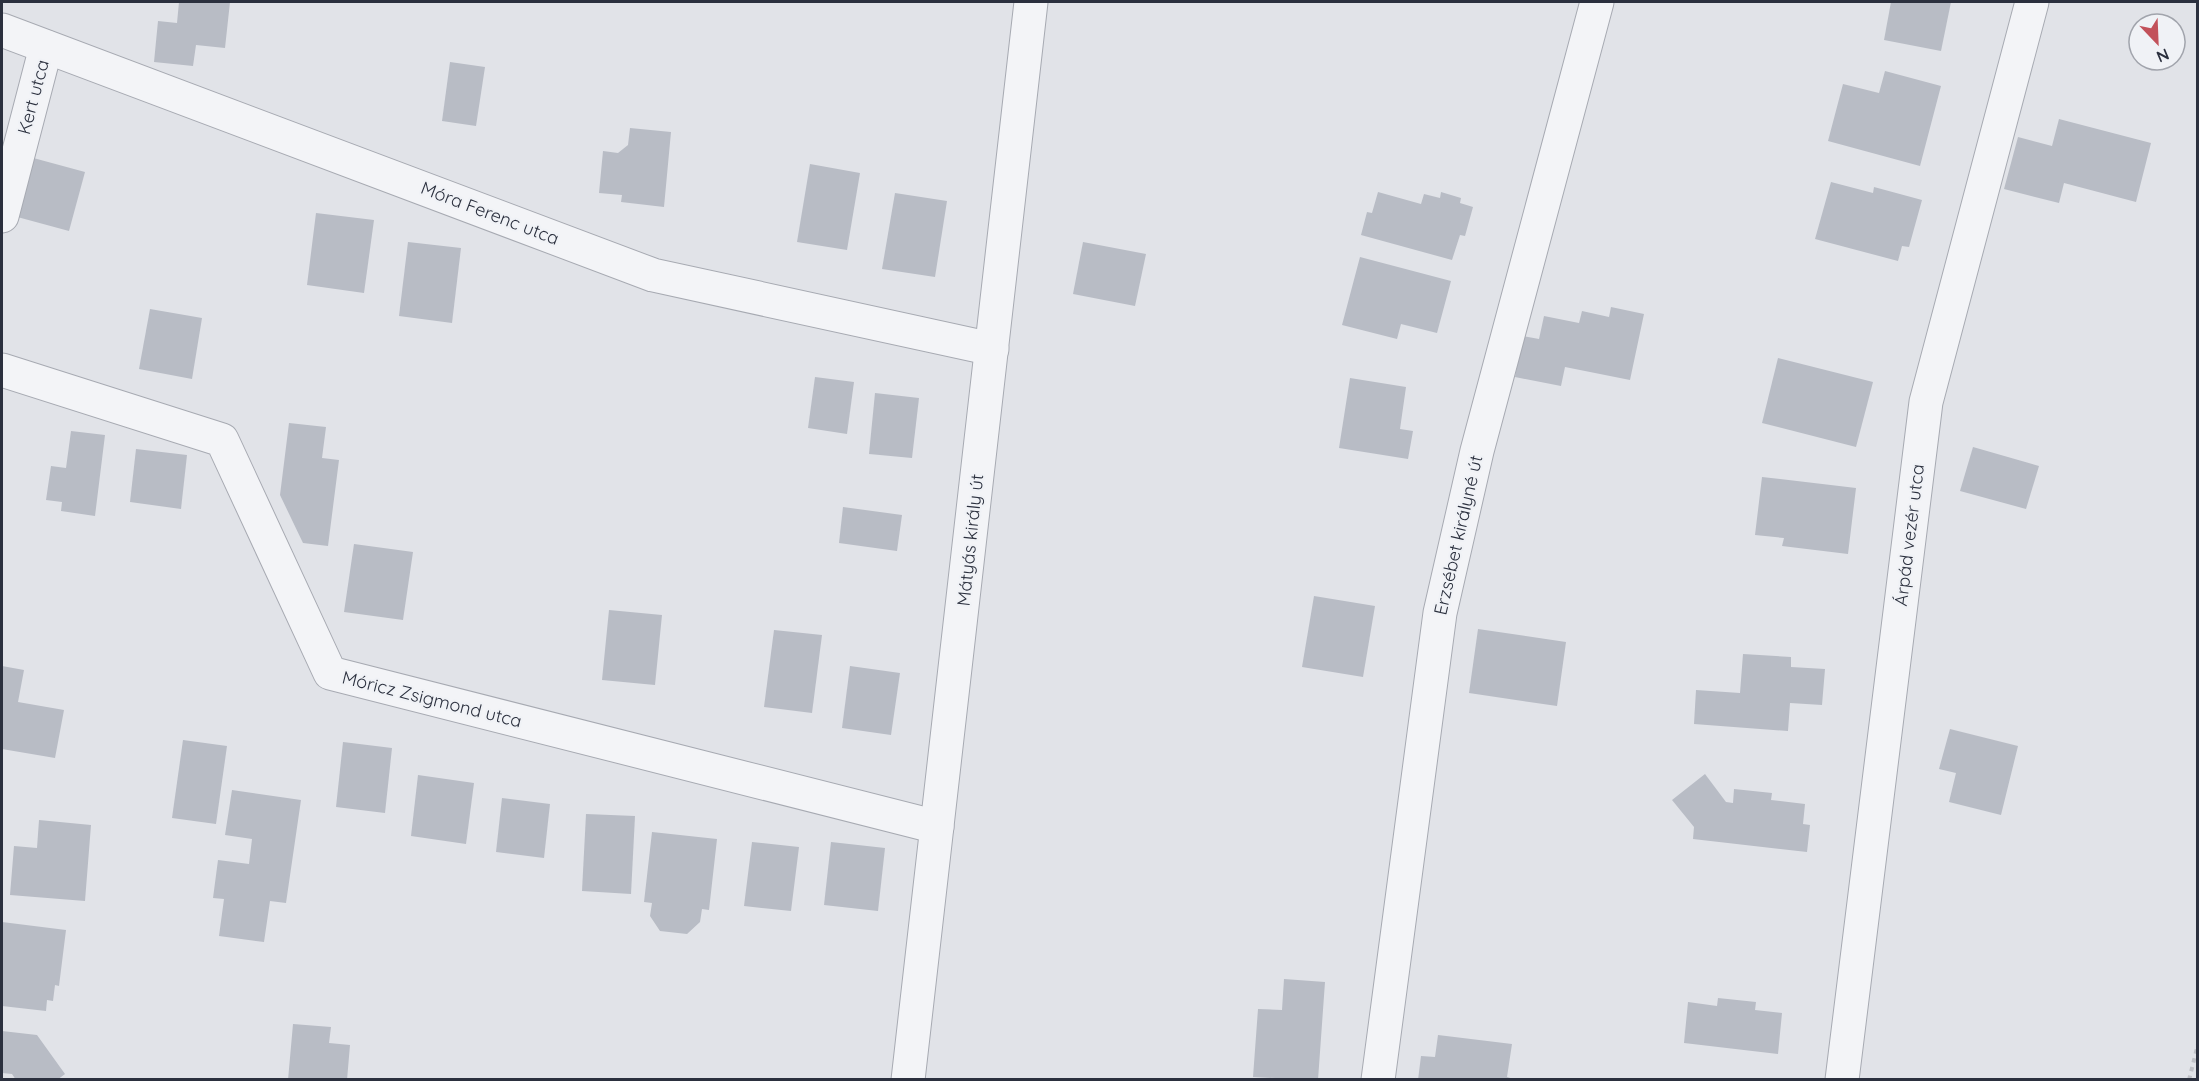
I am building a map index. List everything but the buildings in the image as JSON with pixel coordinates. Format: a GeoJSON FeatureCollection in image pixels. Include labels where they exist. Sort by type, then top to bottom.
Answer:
{"type":"FeatureCollection","features":[{"type":"Feature","properties":{"kind":"street","name":"Mátyás király út"},"geometry":{"type":"LineString","coordinates":[[908,1080],[1031,2]]}},
{"type":"Feature","properties":{"kind":"street","name":"Erzsébet királyné út"},"geometry":{"type":"LineString","coordinates":[[1378,1080],[1440,613],[1477,451],[1597,2]]}},
{"type":"Feature","properties":{"kind":"street","name":"Árpád vezér utca"},"geometry":{"type":"LineString","coordinates":[[1842,1080],[1926,402],[2032,2]]}},
{"type":"Feature","properties":{"kind":"street","name":"Móra Ferenc utca"},"geometry":{"type":"LineString","coordinates":[[2,30],[653,275],[992,349]]}},
{"type":"Feature","properties":{"kind":"street","name":"Kert utca"},"geometry":{"type":"LineString","coordinates":[[2,216],[46,47]]}},
{"type":"Feature","properties":{"kind":"street","name":"Móricz Zsigmond utca"},"geometry":{"type":"LineString","coordinates":[[2,370],[222,440],[330,673],[937,827]]}},
{"type":"Feature","properties":{"kind":"path"},"geometry":{"type":"LineString","coordinates":[[2189,1080],[2198,1044]]}}]}
